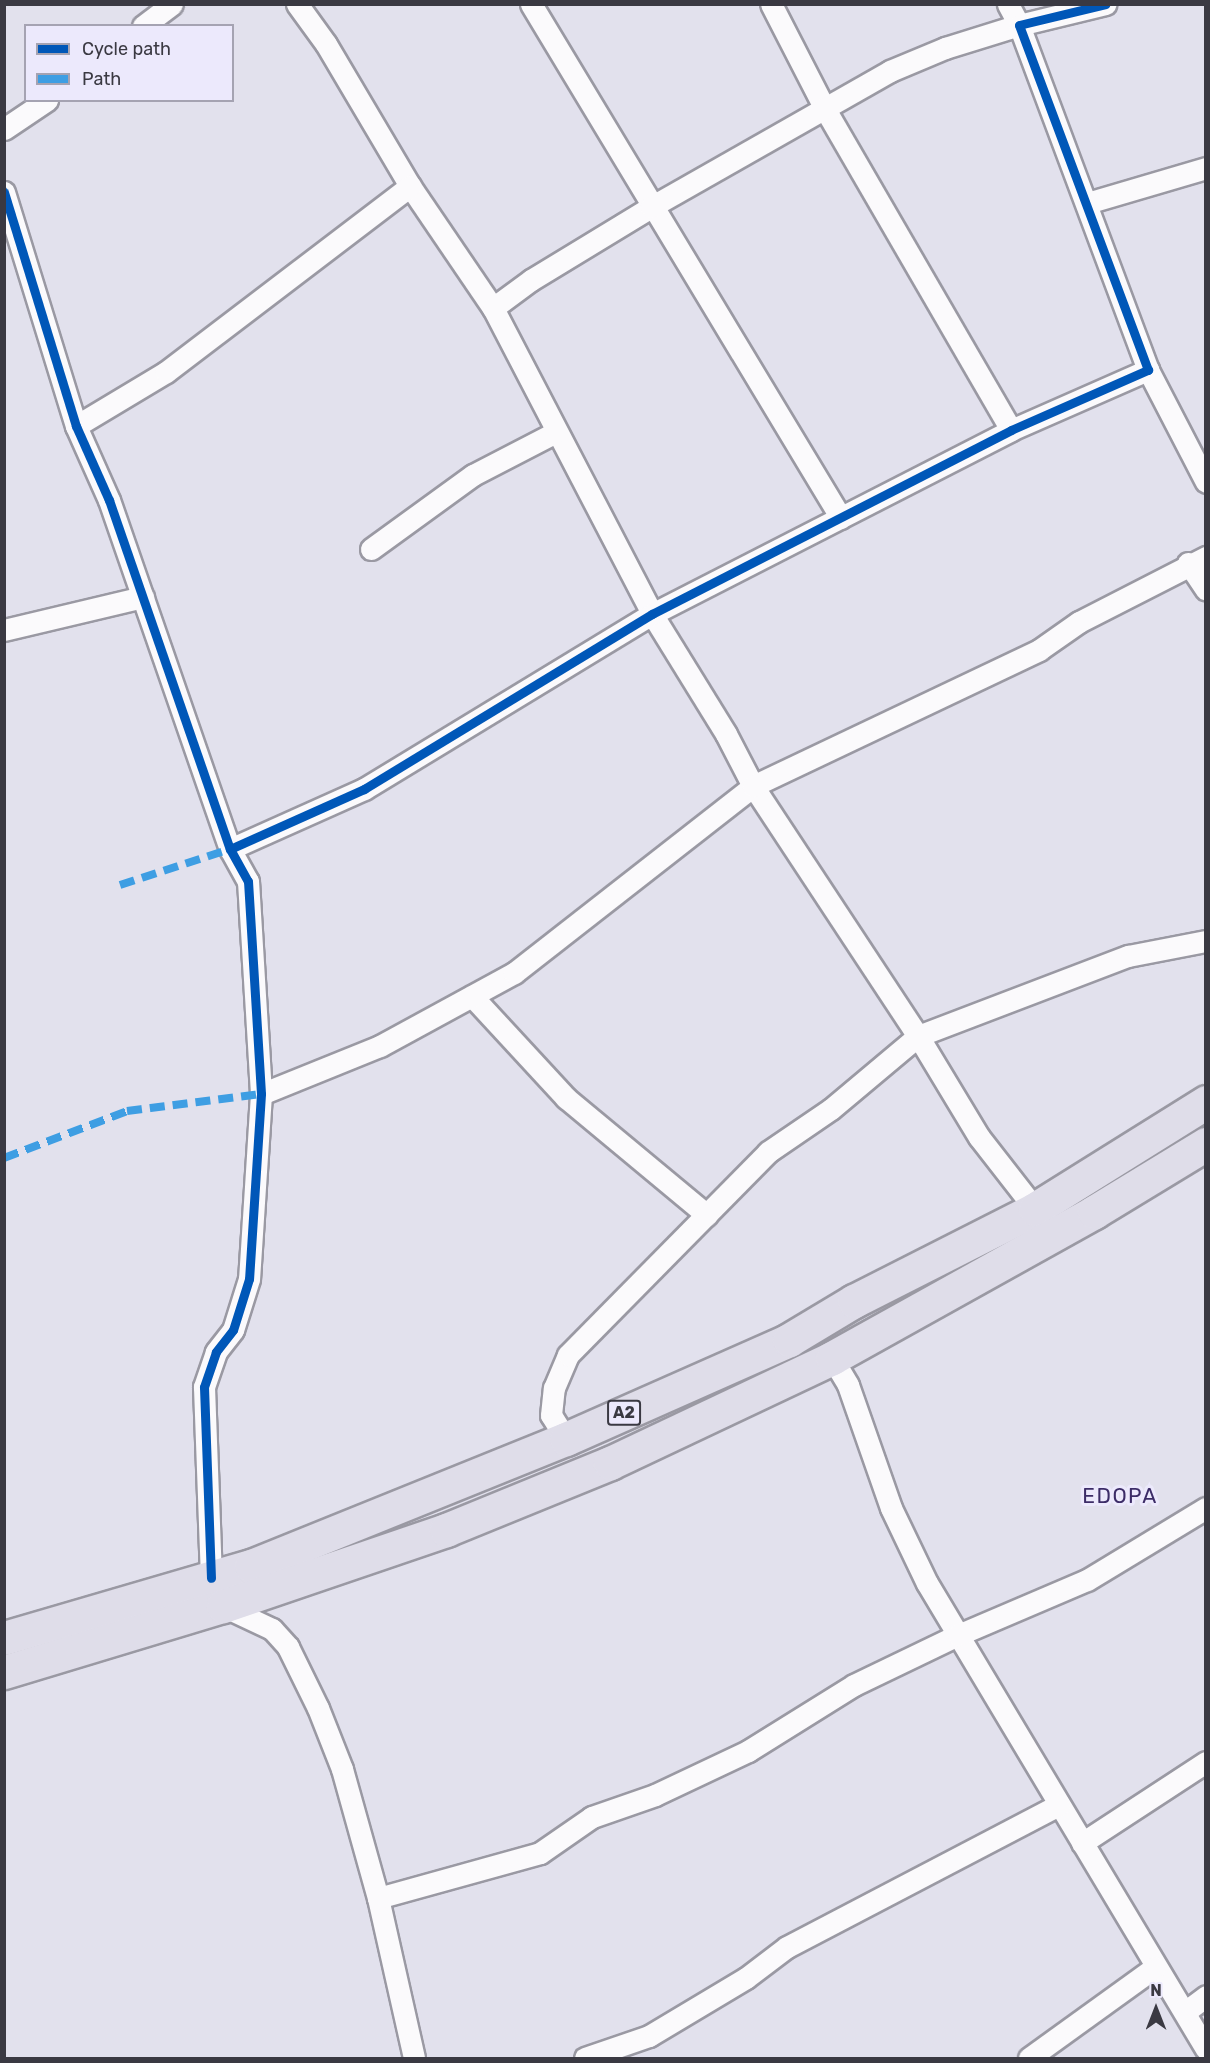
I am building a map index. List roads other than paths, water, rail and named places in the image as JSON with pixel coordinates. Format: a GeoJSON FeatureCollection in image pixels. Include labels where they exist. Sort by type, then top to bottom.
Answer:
{"type":"FeatureCollection","features":[{"type":"Feature","properties":{"kind":"highway","name":"A2"},"geometry":{"type":"LineString","coordinates":[[4,1672],[217,1592],[251,1566],[566,1438],[789,1340],[854,1301],[1035,1209],[1206,1102]]}},
{"type":"Feature","properties":{"kind":"highway","name":"A2"},"geometry":{"type":"LineString","coordinates":[[4,1638],[45,1626],[217,1592],[456,1526],[610,1463],[832,1358],[1094,1212],[1206,1144]]}},
{"type":"Feature","properties":{"kind":"highway"},"geometry":{"type":"LineString","coordinates":[[4,1626],[45,1626]]}},
{"type":"Feature","properties":{"kind":"street"},"geometry":{"type":"LineString","coordinates":[[146,24],[172,4]]}},
{"type":"Feature","properties":{"kind":"street"},"geometry":{"type":"LineString","coordinates":[[297,4],[326,44],[410,186],[493,308],[652,614],[726,734],[753,786],[918,1036],[979,1137],[1035,1209]]}},
{"type":"Feature","properties":{"kind":"street"},"geometry":{"type":"LineString","coordinates":[[531,4],[651,207],[841,518]]}},
{"type":"Feature","properties":{"kind":"street"},"geometry":{"type":"LineString","coordinates":[[771,4],[825,109],[1011,430]]}},
{"type":"Feature","properties":{"kind":"street"},"geometry":{"type":"LineString","coordinates":[[1008,4],[1019,25],[1148,370],[1206,482]]}},
{"type":"Feature","properties":{"kind":"street"},"geometry":{"type":"LineString","coordinates":[[493,308],[531,280],[651,207],[890,71],[945,48],[1019,25],[1106,4]]}},
{"type":"Feature","properties":{"kind":"street"},"geometry":{"type":"LineString","coordinates":[[4,129],[44,102]]}},
{"type":"Feature","properties":{"kind":"street"},"geometry":{"type":"LineString","coordinates":[[1087,203],[1206,168]]}},
{"type":"Feature","properties":{"kind":"street"},"geometry":{"type":"LineString","coordinates":[[76,426],[166,372],[410,186]]}},
{"type":"Feature","properties":{"kind":"street"},"geometry":{"type":"LineString","coordinates":[[4,192],[76,426],[109,500],[230,849],[248,880],[261,1094],[249,1279],[233,1330],[216,1352],[204,1387],[217,1592],[272,1629],[306,1679],[342,1769],[378,1898],[414,2058]]}},
{"type":"Feature","properties":{"kind":"street"},"geometry":{"type":"LineString","coordinates":[[230,849],[364,789],[652,614],[1011,430],[1148,370]]}},
{"type":"Feature","properties":{"kind":"street"},"geometry":{"type":"LineString","coordinates":[[371,549],[473,475],[556,432]]}},
{"type":"Feature","properties":{"kind":"street"},"geometry":{"type":"LineString","coordinates":[[261,1094],[380,1046],[514,973],[753,786],[801,767],[1039,650],[1079,622],[1141,593],[1197,560],[1206,590]]}},
{"type":"Feature","properties":{"kind":"street"},"geometry":{"type":"LineString","coordinates":[[4,630],[143,597]]}},
{"type":"Feature","properties":{"kind":"street"},"geometry":{"type":"LineString","coordinates":[[566,1438],[551,1415],[554,1388],[568,1355],[768,1152],[831,1108],[918,1036],[1128,956],[1206,941]]}},
{"type":"Feature","properties":{"kind":"street"},"geometry":{"type":"LineString","coordinates":[[472,996],[566,1098],[707,1215]]}},
{"type":"Feature","properties":{"kind":"street"},"geometry":{"type":"LineString","coordinates":[[832,1358],[848,1385],[891,1508],[927,1583],[1206,2049]]}},
{"type":"Feature","properties":{"kind":"street"},"geometry":{"type":"LineString","coordinates":[[378,1898],[540,1853],[592,1817],[655,1795],[748,1751],[854,1685],[958,1635],[1087,1580],[1206,1508]]}},
{"type":"Feature","properties":{"kind":"street"},"geometry":{"type":"LineString","coordinates":[[1082,1844],[1206,1762]]}},
{"type":"Feature","properties":{"kind":"street"},"geometry":{"type":"LineString","coordinates":[[585,2058],[649,2036],[746,1978],[787,1947],[1059,1805]]}},
{"type":"Feature","properties":{"kind":"street"},"geometry":{"type":"LineString","coordinates":[[1029,2058],[1155,1967]]}},
{"type":"Feature","properties":{"kind":"street"},"geometry":{"type":"LineString","coordinates":[[1185,2012],[1206,1996]]}},
{"type":"Feature","properties":{"kind":"district","name":"EDOPA"},"geometry":{"type":"Point","coordinates":[1120,1496]}}]}
